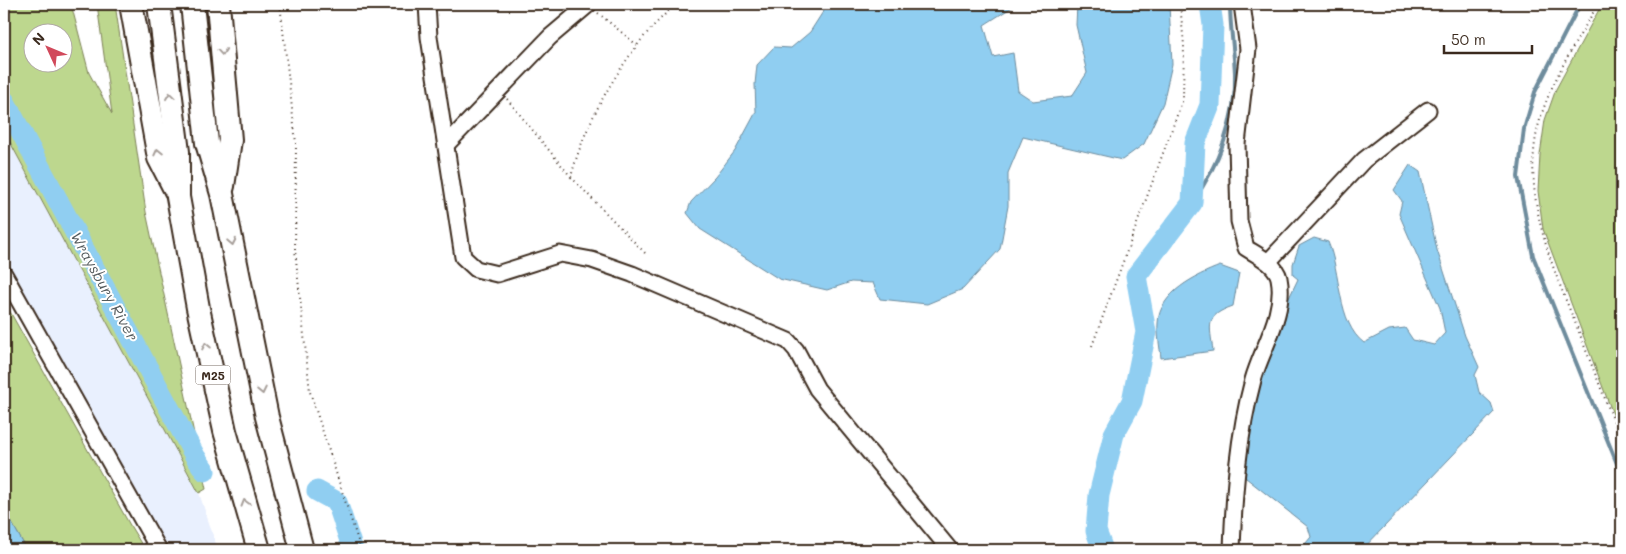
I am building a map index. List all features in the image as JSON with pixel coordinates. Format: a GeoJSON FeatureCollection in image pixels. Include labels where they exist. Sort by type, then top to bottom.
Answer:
{"type":"FeatureCollection","features":[{"type":"Feature","properties":{"kind":"highway","name":"M25"},"geometry":{"type":"LineString","coordinates":[[131,4],[159,158],[178,196]]}},
{"type":"Feature","properties":{"kind":"highway","name":"M25"},"geometry":{"type":"LineString","coordinates":[[160,4],[178,152],[178,196],[198,308],[225,431],[259,550]]}},
{"type":"Feature","properties":{"kind":"highway"},"geometry":{"type":"LineString","coordinates":[[192,4],[207,143],[222,194],[266,408],[302,550]]}},
{"type":"Feature","properties":{"kind":"highway"},"geometry":{"type":"LineString","coordinates":[[218,4],[230,140],[222,194]]}},
{"type":"Feature","properties":{"kind":"lane"},"geometry":{"type":"LineString","coordinates":[[427,4],[429,38],[463,258],[476,269],[497,274],[560,254],[592,260],[645,279],[788,341],[796,350],[817,389],[950,550]]}},
{"type":"Feature","properties":{"kind":"lane"},"geometry":{"type":"LineString","coordinates":[[446,145],[550,37],[589,4]]}},
{"type":"Feature","properties":{"kind":"lane"},"geometry":{"type":"LineString","coordinates":[[1232,550],[1234,475],[1253,381],[1278,309],[1280,290],[1278,275],[1268,262],[1246,248],[1239,221],[1238,125],[1248,49],[1242,4]]}},
{"type":"Feature","properties":{"kind":"lane"},"geometry":{"type":"LineString","coordinates":[[1268,262],[1364,160],[1428,110]]}},
{"type":"Feature","properties":{"kind":"lane"},"geometry":{"type":"LineString","coordinates":[[4,274],[159,550]]}},
{"type":"Feature","properties":{"kind":"path"},"geometry":{"type":"LineString","coordinates":[[280,4],[296,143],[295,250],[310,392],[361,550]]}},
{"type":"Feature","properties":{"kind":"path"},"geometry":{"type":"LineString","coordinates":[[589,4],[637,45]]}},
{"type":"Feature","properties":{"kind":"path"},"geometry":{"type":"LineString","coordinates":[[571,177],[578,148],[606,93],[637,45],[675,4]]}},
{"type":"Feature","properties":{"kind":"path"},"geometry":{"type":"LineString","coordinates":[[1092,346],[1183,100],[1184,45],[1180,4]]}},
{"type":"Feature","properties":{"kind":"path"},"geometry":{"type":"LineString","coordinates":[[1598,4],[1551,89],[1538,127],[1534,155],[1535,196],[1541,229],[1622,442]]}},
{"type":"Feature","properties":{"kind":"path"},"geometry":{"type":"LineString","coordinates":[[500,90],[571,177],[645,253]]}},
{"type":"Feature","properties":{"kind":"shaded area"},"geometry":{"type":"Polygon","coordinates":[[[4,131],[199,493],[218,550],[169,550],[4,257],[4,131]]]}},
{"type":"Feature","properties":{"kind":"green space"},"geometry":{"type":"Polygon","coordinates":[[[4,4],[71,4],[89,73],[112,114],[97,4],[115,4],[146,212],[206,489],[199,493],[4,131],[4,4]]]}},
{"type":"Feature","properties":{"kind":"green space"},"geometry":{"type":"Polygon","coordinates":[[[1602,4],[1622,4],[1622,438],[1543,229],[1538,191],[1540,155],[1545,120],[1556,89],[1602,4]]]}},
{"type":"Feature","properties":{"kind":"green space"},"geometry":{"type":"Polygon","coordinates":[[[4,301],[145,550],[27,550],[4,509],[4,301]]]}},
{"type":"Feature","properties":{"kind":"water"},"geometry":{"type":"Polygon","coordinates":[[[828,4],[1017,4],[984,25],[993,57],[1013,53],[1018,91],[1033,101],[1072,96],[1087,73],[1076,25],[1077,4],[1169,4],[1172,64],[1163,103],[1144,144],[1122,160],[1023,137],[1008,173],[1008,206],[1000,249],[963,289],[927,304],[880,299],[873,283],[851,282],[827,290],[779,279],[700,229],[687,213],[691,202],[715,177],[735,151],[756,112],[755,84],[757,65],[774,47],[791,48],[810,32],[828,4]]]}},
{"type":"Feature","properties":{"kind":"water"},"geometry":{"type":"Polygon","coordinates":[[[1410,165],[1420,172],[1437,250],[1465,336],[1479,367],[1475,375],[1479,392],[1491,403],[1494,412],[1362,550],[1300,550],[1311,537],[1308,527],[1241,474],[1248,428],[1271,336],[1298,279],[1293,275],[1293,264],[1299,246],[1314,238],[1328,242],[1344,310],[1355,334],[1364,343],[1389,330],[1405,328],[1413,340],[1434,345],[1445,333],[1440,308],[1399,214],[1402,201],[1394,190],[1410,165]]]}},
{"type":"Feature","properties":{"kind":"water"},"geometry":{"type":"Polygon","coordinates":[[[1220,266],[1239,273],[1233,306],[1217,314],[1211,322],[1213,351],[1161,358],[1158,323],[1160,312],[1165,303],[1172,294],[1190,280],[1220,266]]]}},
{"type":"Feature","properties":{"kind":"water"},"geometry":{"type":"Polygon","coordinates":[[[4,509],[27,550],[4,550],[4,509]]]}},
{"type":"Feature","properties":{"kind":"waterway"},"geometry":{"type":"LineString","coordinates":[[1103,550],[1096,531],[1099,495],[1114,434],[1132,401],[1146,332],[1136,276],[1192,203],[1195,143],[1210,105],[1213,25],[1210,4]]}},
{"type":"Feature","properties":{"kind":"waterway"},"geometry":{"type":"LineString","coordinates":[[1192,203],[1218,158],[1233,108],[1235,73],[1230,4]]}},
{"type":"Feature","properties":{"kind":"waterway"},"geometry":{"type":"LineString","coordinates":[[1580,4],[1535,92],[1524,129],[1518,177],[1533,256],[1622,476]]}},
{"type":"Feature","properties":{"kind":"waterway","name":"Wraysbury River"},"geometry":{"type":"LineString","coordinates":[[4,100],[195,456],[205,471]]}},
{"type":"Feature","properties":{"kind":"waterway","name":"Wraysbury River"},"geometry":{"type":"LineString","coordinates":[[317,491],[337,502],[353,550]]}}]}
